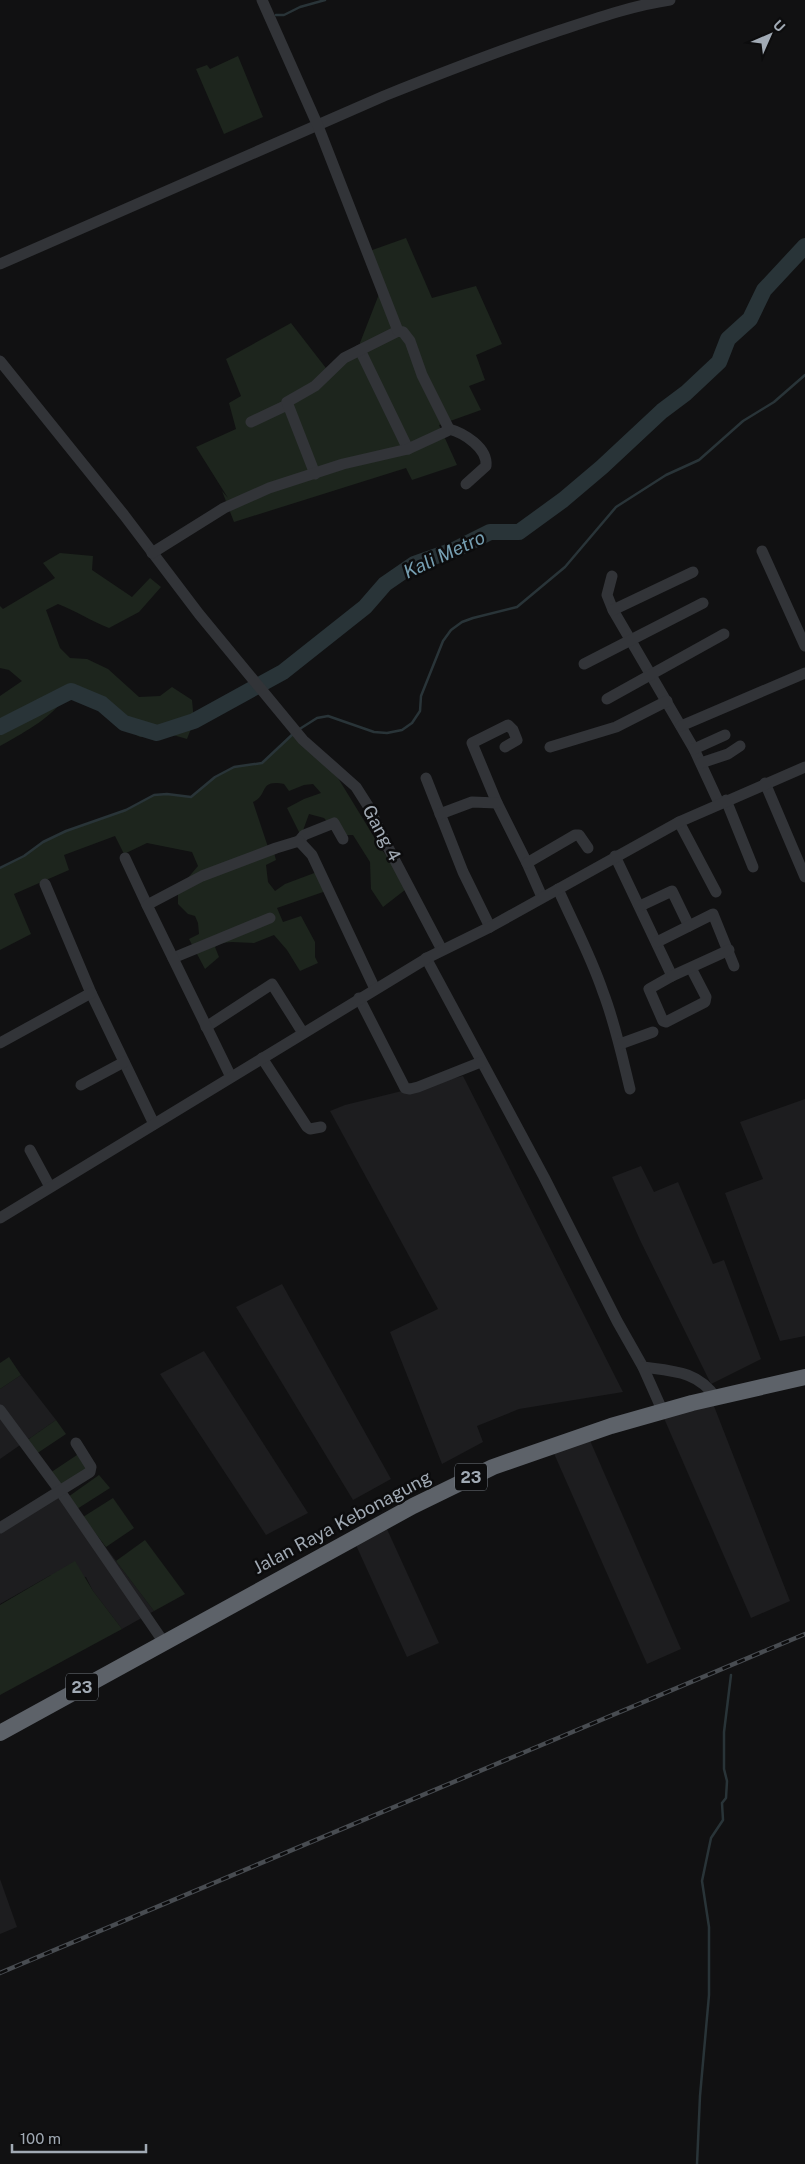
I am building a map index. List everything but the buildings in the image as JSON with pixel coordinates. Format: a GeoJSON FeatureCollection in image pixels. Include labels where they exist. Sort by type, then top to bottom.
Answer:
{"type":"FeatureCollection","features":[{"type":"Feature","properties":{"kind":"highway","name":"Jalan Raya Kebonagung"},"geometry":{"type":"LineString","coordinates":[[165,1644],[248,1596],[455,1484],[528,1454],[611,1426],[805,1377]]}},
{"type":"Feature","properties":{"kind":"highway","name":"23"},"geometry":{"type":"LineString","coordinates":[[0,1733],[165,1644]]}},
{"type":"Feature","properties":{"kind":"street"},"geometry":{"type":"LineString","coordinates":[[262,0],[318,126],[398,331]]}},
{"type":"Feature","properties":{"kind":"street"},"geometry":{"type":"LineString","coordinates":[[0,264],[384,96],[518,45],[597,18],[647,4],[670,0]]}},
{"type":"Feature","properties":{"kind":"street"},"geometry":{"type":"LineString","coordinates":[[251,422],[287,405],[289,400],[314,386],[328,375],[344,358],[398,331],[403,332],[410,341],[422,375],[449,429],[469,436],[486,459],[486,466],[466,484]]}},
{"type":"Feature","properties":{"kind":"street"},"geometry":{"type":"LineString","coordinates":[[360,350],[408,449]]}},
{"type":"Feature","properties":{"kind":"street","name":"Gang 4"},"geometry":{"type":"LineString","coordinates":[[0,361],[124,515],[199,614],[299,734],[356,787],[370,809],[481,1062],[545,1179],[616,1321],[643,1367],[663,1412]]}},
{"type":"Feature","properties":{"kind":"street"},"geometry":{"type":"LineString","coordinates":[[287,405],[315,474]]}},
{"type":"Feature","properties":{"kind":"street"},"geometry":{"type":"LineString","coordinates":[[152,552],[241,500],[269,488],[343,464],[408,449],[449,429]]}},
{"type":"Feature","properties":{"kind":"street"},"geometry":{"type":"LineString","coordinates":[[762,551],[800,620],[805,646]]}},
{"type":"Feature","properties":{"kind":"street"},"geometry":{"type":"LineString","coordinates":[[613,610],[693,572]]}},
{"type":"Feature","properties":{"kind":"street"},"geometry":{"type":"LineString","coordinates":[[612,576],[607,595],[613,610],[630,641],[652,674],[723,801],[753,867]]}},
{"type":"Feature","properties":{"kind":"street"},"geometry":{"type":"LineString","coordinates":[[584,664],[703,603]]}},
{"type":"Feature","properties":{"kind":"street"},"geometry":{"type":"LineString","coordinates":[[607,699],[724,634]]}},
{"type":"Feature","properties":{"kind":"street"},"geometry":{"type":"LineString","coordinates":[[681,726],[805,673]]}},
{"type":"Feature","properties":{"kind":"street"},"geometry":{"type":"LineString","coordinates":[[550,747],[616,727],[667,701]]}},
{"type":"Feature","properties":{"kind":"street"},"geometry":{"type":"LineString","coordinates":[[505,747],[518,740],[508,726],[472,743],[497,803],[542,897]]}},
{"type":"Feature","properties":{"kind":"street"},"geometry":{"type":"LineString","coordinates":[[694,749],[725,735]]}},
{"type":"Feature","properties":{"kind":"street"},"geometry":{"type":"LineString","coordinates":[[701,762],[728,754],[740,746]]}},
{"type":"Feature","properties":{"kind":"street"},"geometry":{"type":"LineString","coordinates":[[0,1218],[434,954],[490,928],[615,856],[679,822],[723,801],[805,767]]}},
{"type":"Feature","properties":{"kind":"street"},"geometry":{"type":"LineString","coordinates":[[426,778],[463,872],[490,928]]}},
{"type":"Feature","properties":{"kind":"street"},"geometry":{"type":"LineString","coordinates":[[765,783],[805,877]]}},
{"type":"Feature","properties":{"kind":"street"},"geometry":{"type":"LineString","coordinates":[[440,814],[472,802],[497,803]]}},
{"type":"Feature","properties":{"kind":"street"},"geometry":{"type":"LineString","coordinates":[[679,822],[716,892]]}},
{"type":"Feature","properties":{"kind":"street"},"geometry":{"type":"LineString","coordinates":[[147,905],[202,876],[269,850],[299,841],[304,835],[334,823],[342,839]]}},
{"type":"Feature","properties":{"kind":"street"},"geometry":{"type":"LineString","coordinates":[[527,863],[575,835],[579,835],[588,848]]}},
{"type":"Feature","properties":{"kind":"street"},"geometry":{"type":"LineString","coordinates":[[299,841],[312,855],[375,989]]}},
{"type":"Feature","properties":{"kind":"street"},"geometry":{"type":"LineString","coordinates":[[615,856],[672,976]]}},
{"type":"Feature","properties":{"kind":"street"},"geometry":{"type":"LineString","coordinates":[[125,858],[231,1077]]}},
{"type":"Feature","properties":{"kind":"street"},"geometry":{"type":"LineString","coordinates":[[45,884],[91,993],[154,1124]]}},
{"type":"Feature","properties":{"kind":"street"},"geometry":{"type":"LineString","coordinates":[[558,889],[596,973],[620,1044],[630,1089]]}},
{"type":"Feature","properties":{"kind":"street"},"geometry":{"type":"LineString","coordinates":[[640,906],[672,891],[689,926]]}},
{"type":"Feature","properties":{"kind":"street"},"geometry":{"type":"LineString","coordinates":[[657,942],[714,914],[734,966]]}},
{"type":"Feature","properties":{"kind":"street"},"geometry":{"type":"LineString","coordinates":[[173,958],[270,918]]}},
{"type":"Feature","properties":{"kind":"street"},"geometry":{"type":"LineString","coordinates":[[692,968],[706,1000],[703,1004],[664,1022],[649,989],[672,976],[729,950]]}},
{"type":"Feature","properties":{"kind":"street"},"geometry":{"type":"LineString","coordinates":[[206,1027],[272,984],[304,1032]]}},
{"type":"Feature","properties":{"kind":"street"},"geometry":{"type":"LineString","coordinates":[[0,1043],[91,993]]}},
{"type":"Feature","properties":{"kind":"street"},"geometry":{"type":"LineString","coordinates":[[359,998],[406,1088],[418,1087],[481,1062]]}},
{"type":"Feature","properties":{"kind":"street"},"geometry":{"type":"LineString","coordinates":[[620,1044],[652,1032]]}},
{"type":"Feature","properties":{"kind":"street"},"geometry":{"type":"LineString","coordinates":[[262,1058],[307,1127],[310,1129],[321,1127]]}},
{"type":"Feature","properties":{"kind":"street"},"geometry":{"type":"LineString","coordinates":[[81,1085],[124,1062]]}},
{"type":"Feature","properties":{"kind":"street"},"geometry":{"type":"LineString","coordinates":[[30,1150],[50,1187]]}},
{"type":"Feature","properties":{"kind":"street"},"geometry":{"type":"LineString","coordinates":[[643,1367],[679,1372],[696,1377],[710,1388],[716,1398]]}},
{"type":"Feature","properties":{"kind":"street"},"geometry":{"type":"LineString","coordinates":[[0,1410],[60,1491],[165,1644]]}},
{"type":"Feature","properties":{"kind":"street"},"geometry":{"type":"LineString","coordinates":[[0,1528],[91,1470],[76,1442]]}},
{"type":"Feature","properties":{"kind":"shaded area"},"geometry":{"type":"Polygon","coordinates":[[[238,56],[263,117],[224,134],[196,69],[207,65],[210,69],[238,56]]]}},
{"type":"Feature","properties":{"kind":"shaded area"},"geometry":{"type":"Polygon","coordinates":[[[406,238],[432,298],[476,286],[502,344],[476,355],[485,380],[469,386],[481,410],[439,425],[457,465],[412,480],[406,468],[234,522],[222,491],[228,498],[196,447],[236,429],[229,403],[241,396],[226,359],[291,323],[329,372],[358,348],[381,289],[364,253],[406,238]]]}},
{"type":"Feature","properties":{"kind":"shaded area"},"geometry":{"type":"Polygon","coordinates":[[[60,553],[93,556],[92,570],[132,597],[150,578],[161,587],[139,612],[109,628],[58,604],[46,610],[60,648],[70,658],[87,659],[108,669],[139,697],[160,696],[172,687],[192,700],[194,721],[187,739],[173,735],[140,737],[120,726],[102,704],[71,691],[47,716],[30,729],[0,746],[0,696],[22,681],[9,670],[0,668],[0,606],[3,609],[55,578],[43,563],[60,553]]]}},
{"type":"Feature","properties":{"kind":"shaded area"},"geometry":{"type":"Polygon","coordinates":[[[296,732],[338,778],[382,850],[410,886],[383,907],[371,889],[370,862],[353,835],[339,835],[324,818],[309,814],[301,836],[287,808],[321,793],[313,784],[304,785],[289,791],[284,784],[276,783],[267,786],[261,796],[253,802],[270,853],[273,849],[276,860],[266,865],[268,882],[275,891],[285,884],[317,872],[326,891],[277,908],[283,922],[301,916],[315,942],[315,957],[318,963],[300,971],[287,950],[274,935],[254,943],[221,943],[215,947],[219,957],[205,969],[189,939],[199,934],[198,923],[195,916],[188,914],[178,904],[178,883],[187,879],[198,866],[192,852],[147,843],[124,854],[115,836],[64,855],[69,870],[14,894],[31,934],[0,950],[0,868],[24,856],[43,842],[66,831],[126,810],[154,795],[167,794],[191,797],[215,777],[234,767],[262,763],[296,732]]]}},
{"type":"Feature","properties":{"kind":"shaded area"},"geometry":{"type":"Polygon","coordinates":[[[463,1076],[623,1392],[519,1409],[477,1426],[483,1442],[442,1464],[390,1332],[438,1309],[330,1111],[345,1105],[463,1076]]]}},
{"type":"Feature","properties":{"kind":"shaded area"},"geometry":{"type":"Polygon","coordinates":[[[805,1099],[805,1336],[780,1341],[725,1193],[763,1179],[740,1122],[805,1099]]]}},
{"type":"Feature","properties":{"kind":"shaded area"},"geometry":{"type":"Polygon","coordinates":[[[641,1166],[654,1192],[678,1182],[713,1264],[724,1260],[761,1359],[711,1384],[640,1240],[612,1177],[641,1166]]]}},
{"type":"Feature","properties":{"kind":"shaded area"},"geometry":{"type":"Polygon","coordinates":[[[282,1284],[391,1479],[353,1500],[236,1307],[282,1284]]]}},
{"type":"Feature","properties":{"kind":"shaded area"},"geometry":{"type":"Polygon","coordinates":[[[204,1351],[308,1513],[266,1535],[160,1374],[204,1351]]]}},
{"type":"Feature","properties":{"kind":"shaded area"},"geometry":{"type":"Polygon","coordinates":[[[9,1357],[21,1375],[0,1389],[0,1363],[9,1357]]]}},
{"type":"Feature","properties":{"kind":"shaded area"},"geometry":{"type":"Polygon","coordinates":[[[21,1375],[56,1420],[0,1459],[0,1389],[21,1375]]]}},
{"type":"Feature","properties":{"kind":"shaded area"},"geometry":{"type":"Polygon","coordinates":[[[712,1401],[790,1601],[751,1618],[663,1416],[712,1401]]]}},
{"type":"Feature","properties":{"kind":"shaded area"},"geometry":{"type":"Polygon","coordinates":[[[56,1420],[66,1434],[36,1454],[26,1441],[56,1420]]]}},
{"type":"Feature","properties":{"kind":"shaded area"},"geometry":{"type":"Polygon","coordinates":[[[588,1436],[681,1649],[647,1664],[552,1449],[588,1436]]]}},
{"type":"Feature","properties":{"kind":"shaded area"},"geometry":{"type":"Polygon","coordinates":[[[80,1453],[90,1466],[60,1487],[50,1473],[80,1453]]]}},
{"type":"Feature","properties":{"kind":"shaded area"},"geometry":{"type":"Polygon","coordinates":[[[99,1475],[110,1488],[77,1509],[68,1497],[99,1475]]]}},
{"type":"Feature","properties":{"kind":"shaded area"},"geometry":{"type":"Polygon","coordinates":[[[60,1487],[154,1611],[122,1629],[93,1591],[86,1577],[51,1575],[0,1604],[0,1521],[60,1487]]]}},
{"type":"Feature","properties":{"kind":"shaded area"},"geometry":{"type":"Polygon","coordinates":[[[113,1498],[134,1528],[106,1547],[83,1517],[113,1498]]]}},
{"type":"Feature","properties":{"kind":"shaded area"},"geometry":{"type":"Polygon","coordinates":[[[381,1516],[439,1643],[407,1657],[350,1532],[381,1516]]]}},
{"type":"Feature","properties":{"kind":"shaded area"},"geometry":{"type":"Polygon","coordinates":[[[145,1540],[185,1594],[154,1611],[116,1561],[145,1540]]]}},
{"type":"Feature","properties":{"kind":"shaded area"},"geometry":{"type":"Polygon","coordinates":[[[75,1561],[93,1591],[122,1629],[0,1695],[0,1605],[75,1561]]]}},
{"type":"Feature","properties":{"kind":"shaded area"},"geometry":{"type":"Polygon","coordinates":[[[0,1879],[17,1927],[0,1934],[0,1879]]]}},
{"type":"Feature","properties":{"kind":"waterway"},"geometry":{"type":"LineString","coordinates":[[276,15],[284,15],[300,7],[325,0]]}},
{"type":"Feature","properties":{"kind":"waterway","name":"Kali Metro"},"geometry":{"type":"LineString","coordinates":[[0,727],[71,691],[102,704],[124,723],[157,733],[194,721],[283,672],[365,607],[385,584],[414,564],[456,549],[490,532],[519,532],[563,500],[602,467],[662,411],[686,393],[719,362],[728,339],[750,319],[764,290],[805,246]]}},
{"type":"Feature","properties":{"kind":"waterway"},"geometry":{"type":"LineString","coordinates":[[298,730],[317,718],[328,716],[374,732],[387,733],[402,730],[412,723],[420,711],[421,696],[443,641],[451,630],[462,622],[473,618],[517,607],[565,567],[616,507],[666,475],[699,460],[743,421],[774,402],[805,375]]}},
{"type":"Feature","properties":{"kind":"waterway"},"geometry":{"type":"LineString","coordinates":[[0,868],[24,856],[43,842],[66,831],[126,810],[154,795],[167,794],[191,797],[215,777],[234,767],[262,763],[294,733]]}},
{"type":"Feature","properties":{"kind":"waterway"},"geometry":{"type":"LineString","coordinates":[[697,2164],[700,2096],[709,1995],[709,1927],[702,1881],[711,1838],[723,1820],[722,1803],[726,1798],[727,1781],[724,1769],[724,1732],[731,1675]]}},
{"type":"Feature","properties":{"kind":"railway"},"geometry":{"type":"LineString","coordinates":[[0,1973],[805,1634]]}}]}
